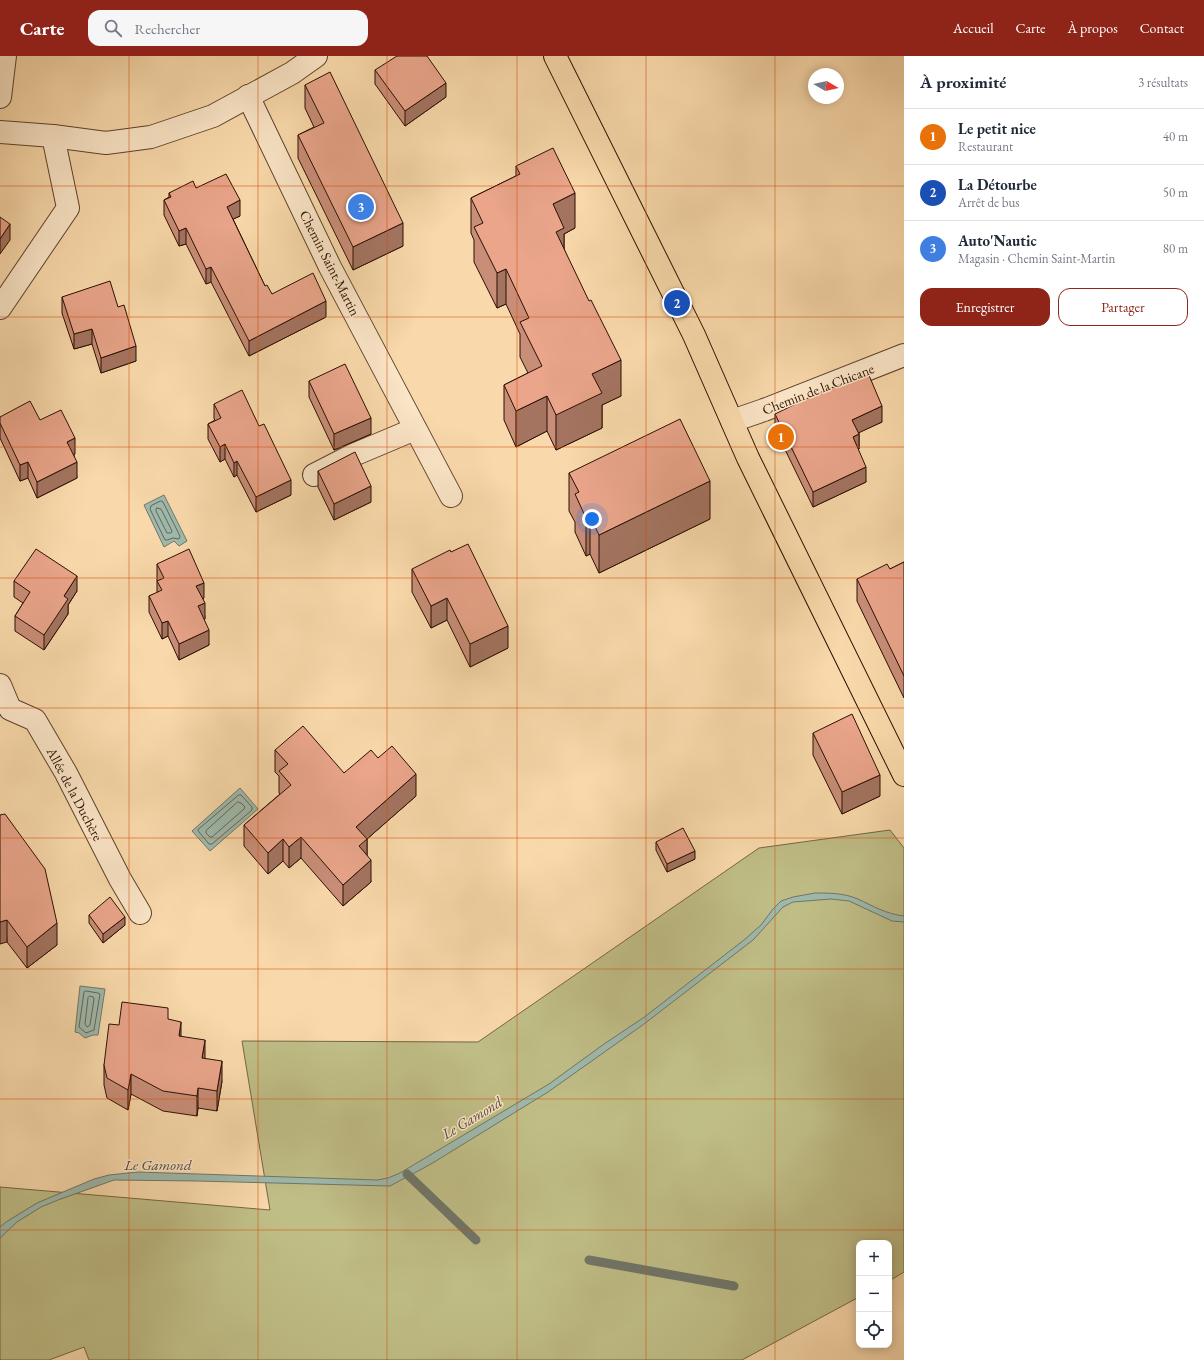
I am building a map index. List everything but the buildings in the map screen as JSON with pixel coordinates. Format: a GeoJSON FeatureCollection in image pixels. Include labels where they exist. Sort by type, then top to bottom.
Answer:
{"type":"FeatureCollection","features":[{"type":"Feature","properties":{"kind":"main road"},"geometry":{"type":"LineString","coordinates":[[555,56],[694,335],[748,458],[904,775]]}},
{"type":"Feature","properties":{"kind":"street"},"geometry":{"type":"LineString","coordinates":[[0,97],[4,56]]}},
{"type":"Feature","properties":{"kind":"street"},"geometry":{"type":"LineString","coordinates":[[0,132],[53,136],[106,143],[151,137],[213,116],[292,73],[316,56]]}},
{"type":"Feature","properties":{"kind":"street","name":"Chemin Saint-Martin"},"geometry":{"type":"LineString","coordinates":[[248,96],[330,267],[451,496]]}},
{"type":"Feature","properties":{"kind":"street"},"geometry":{"type":"LineString","coordinates":[[0,308],[68,208],[53,136]]}},
{"type":"Feature","properties":{"kind":"street","name":"Chemin de la Chicane"},"geometry":{"type":"LineString","coordinates":[[732,421],[904,355]]}},
{"type":"Feature","properties":{"kind":"street"},"geometry":{"type":"LineString","coordinates":[[314,475],[351,456],[415,429]]}},
{"type":"Feature","properties":{"kind":"street","name":"Allée de la Duchère"},"geometry":{"type":"LineString","coordinates":[[0,685],[10,708],[35,720],[66,773],[120,880],[140,913]]}},
{"type":"Feature","properties":{"kind":"shaded area"},"geometry":{"type":"Polygon","coordinates":[[[890,830],[904,848],[904,1272],[892,1279],[892,1240],[856,1240],[856,1299],[742,1360],[89,1360],[84,1347],[49,1360],[0,1360],[0,1187],[270,1210],[242,1041],[478,1042],[759,848],[890,830]]]}},
{"type":"Feature","properties":{"kind":"water"},"geometry":{"type":"Polygon","coordinates":[[[164,495],[187,541],[179,546],[174,541],[164,547],[144,505],[164,495]]]}},
{"type":"Feature","properties":{"kind":"water"},"geometry":{"type":"Polygon","coordinates":[[[240,788],[258,809],[210,851],[192,831],[240,788]]]}},
{"type":"Feature","properties":{"kind":"water"},"geometry":{"type":"Polygon","coordinates":[[[815,893],[837,894],[853,897],[885,912],[904,916],[904,922],[892,921],[849,901],[831,899],[793,902],[783,907],[753,940],[644,1024],[548,1092],[431,1164],[390,1186],[114,1180],[41,1207],[17,1222],[0,1238],[0,1227],[37,1203],[94,1179],[109,1175],[138,1172],[377,1180],[388,1178],[400,1173],[549,1084],[643,1018],[744,940],[761,925],[781,901],[815,893]]]}},
{"type":"Feature","properties":{"kind":"water"},"geometry":{"type":"Polygon","coordinates":[[[80,986],[105,989],[98,1035],[85,1038],[79,1033],[75,1032],[80,986]]]}},
{"type":"Feature","properties":{"kind":"waterway"},"geometry":{"type":"LineString","coordinates":[[407,1174],[476,1240]]}},
{"type":"Feature","properties":{"kind":"waterway"},"geometry":{"type":"LineString","coordinates":[[589,1260],[734,1286]]}},
{"type":"Feature","properties":{"kind":"place","name":"Auto'Nautic"},"geometry":{"type":"Point","coordinates":[361,207]}},
{"type":"Feature","properties":{"kind":"place","name":"La Détourbe"},"geometry":{"type":"Point","coordinates":[677,303]}},
{"type":"Feature","properties":{"kind":"place","name":"Le petit nice"},"geometry":{"type":"Point","coordinates":[781,437]}},
{"type":"Feature","properties":{"kind":"water label","name":"Le Gamond"},"geometry":{"type":"Point","coordinates":[472,1118]}},
{"type":"Feature","properties":{"kind":"water label","name":"Le Gamond"},"geometry":{"type":"Point","coordinates":[158,1165]}}]}
